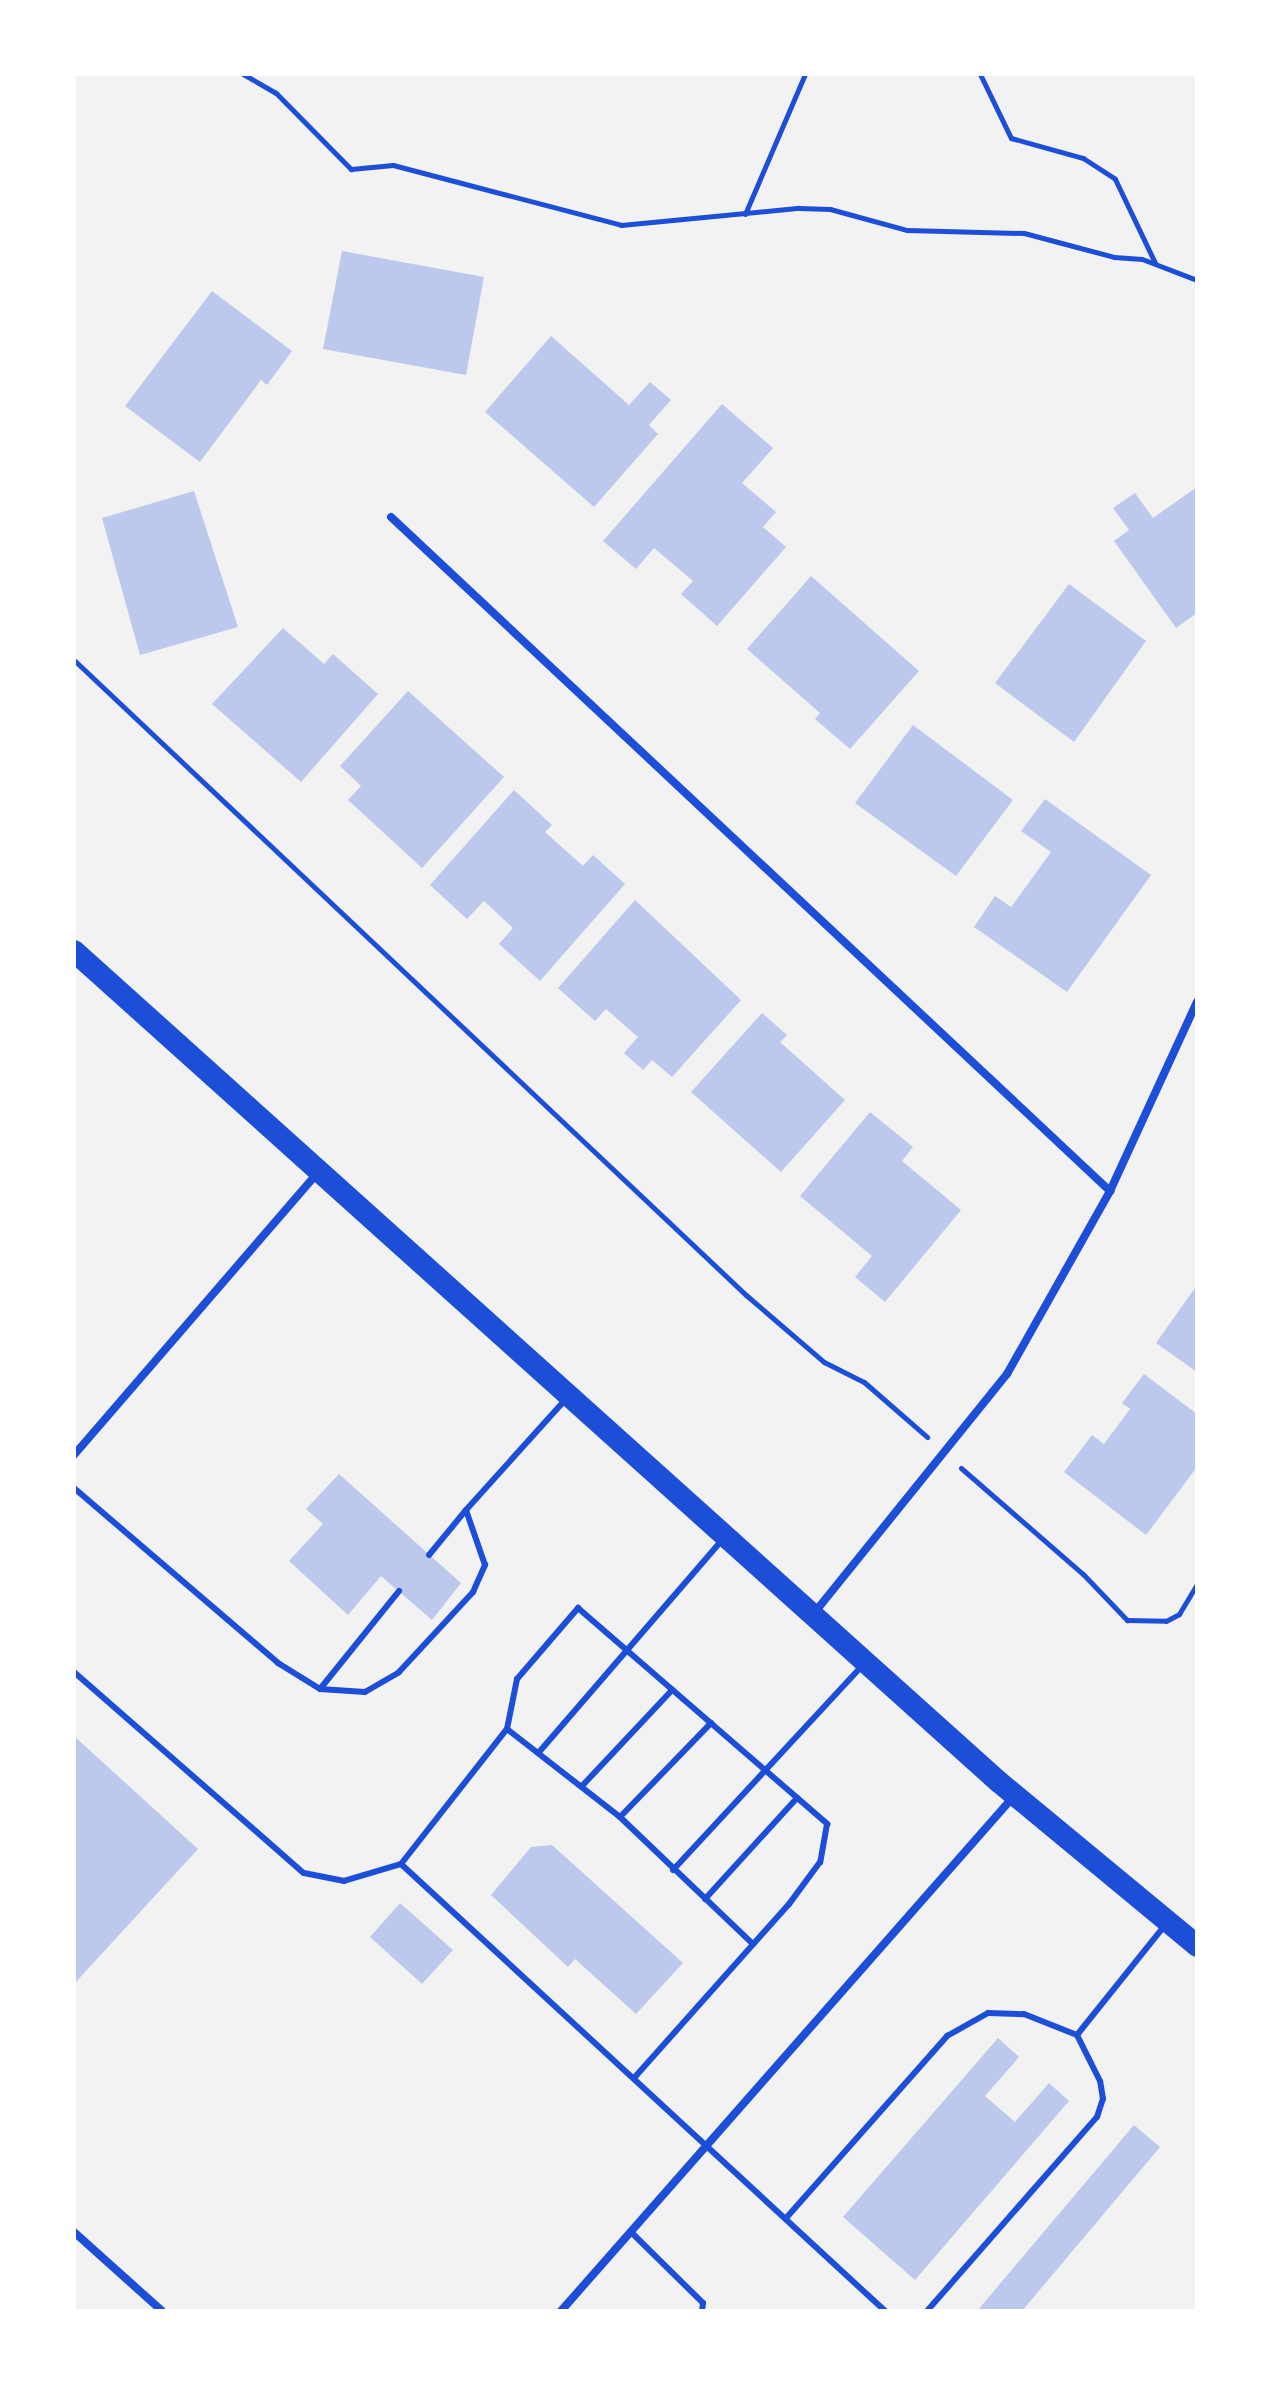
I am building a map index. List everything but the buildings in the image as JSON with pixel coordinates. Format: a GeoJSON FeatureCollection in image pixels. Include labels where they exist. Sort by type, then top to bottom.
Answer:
{"type":"FeatureCollection","features":[{"type":"Feature","properties":{"kind":"highway"},"geometry":{"type":"LineString","coordinates":[[74,951],[728,1533],[1015,1796],[1197,1946]]}},
{"type":"Feature","properties":{"kind":"street"},"geometry":{"type":"LineString","coordinates":[[391,517],[1110,1191]]}},
{"type":"Feature","properties":{"kind":"street"},"geometry":{"type":"LineString","coordinates":[[815,1612],[946,1454],[1007,1374],[1110,1191],[1197,1002]]}},
{"type":"Feature","properties":{"kind":"street"},"geometry":{"type":"LineString","coordinates":[[74,1455],[320,1170]]}},
{"type":"Feature","properties":{"kind":"street"},"geometry":{"type":"LineString","coordinates":[[561,2311],[1015,1796]]}},
{"type":"Feature","properties":{"kind":"street"},"geometry":{"type":"LineString","coordinates":[[74,2232],[162,2311]]}},
{"type":"Feature","properties":{"kind":"lane"},"geometry":{"type":"LineString","coordinates":[[429,1555],[571,1394]]}},
{"type":"Feature","properties":{"kind":"lane"},"geometry":{"type":"LineString","coordinates":[[74,1488],[278,1663],[320,1689],[365,1692],[399,1672],[473,1592],[485,1565],[466,1510]]}},
{"type":"Feature","properties":{"kind":"lane"},"geometry":{"type":"LineString","coordinates":[[540,1751],[728,1533]]}},
{"type":"Feature","properties":{"kind":"lane"},"geometry":{"type":"LineString","coordinates":[[320,1689],[399,1591]]}},
{"type":"Feature","properties":{"kind":"lane"},"geometry":{"type":"LineString","coordinates":[[74,1672],[304,1873],[344,1881],[401,1864],[507,1729],[517,1679],[578,1608],[827,1824],[820,1862],[753,1944],[635,2077]]}},
{"type":"Feature","properties":{"kind":"lane"},"geometry":{"type":"LineString","coordinates":[[673,1870],[767,1772],[867,1660]]}},
{"type":"Feature","properties":{"kind":"lane"},"geometry":{"type":"LineString","coordinates":[[582,1786],[672,1690]]}},
{"type":"Feature","properties":{"kind":"lane"},"geometry":{"type":"LineString","coordinates":[[620,1817],[711,1723]]}},
{"type":"Feature","properties":{"kind":"lane"},"geometry":{"type":"LineString","coordinates":[[507,1729],[540,1751],[620,1817],[753,1944]]}},
{"type":"Feature","properties":{"kind":"lane"},"geometry":{"type":"LineString","coordinates":[[705,1899],[797,1798]]}},
{"type":"Feature","properties":{"kind":"lane"},"geometry":{"type":"LineString","coordinates":[[401,1864],[709,2144],[885,2311]]}},
{"type":"Feature","properties":{"kind":"lane"},"geometry":{"type":"LineString","coordinates":[[1077,2035],[1168,1922]]}},
{"type":"Feature","properties":{"kind":"lane"},"geometry":{"type":"LineString","coordinates":[[787,2217],[947,2036],[988,2013],[1024,2014],[1077,2035],[1100,2081],[1103,2099],[1097,2117],[927,2311]]}},
{"type":"Feature","properties":{"kind":"lane"},"geometry":{"type":"LineString","coordinates":[[631,2232],[703,2303],[702,2311]]}},
{"type":"Feature","properties":{"kind":"path"},"geometry":{"type":"LineString","coordinates":[[243,74],[276,93],[351,169],[393,165],[621,225],[830,209],[907,230],[1024,233],[1155,264],[1197,280]]}},
{"type":"Feature","properties":{"kind":"path"},"geometry":{"type":"LineString","coordinates":[[745,214],[805,74]]}},
{"type":"Feature","properties":{"kind":"path"},"geometry":{"type":"LineString","coordinates":[[980,74],[1011,138],[1083,158],[1115,179],[1155,264]]}},
{"type":"Feature","properties":{"kind":"path"},"geometry":{"type":"LineString","coordinates":[[74,660],[756,1304],[824,1362],[864,1382],[1083,1574],[1127,1620],[1166,1621],[1179,1614],[1197,1584]]}}]}
